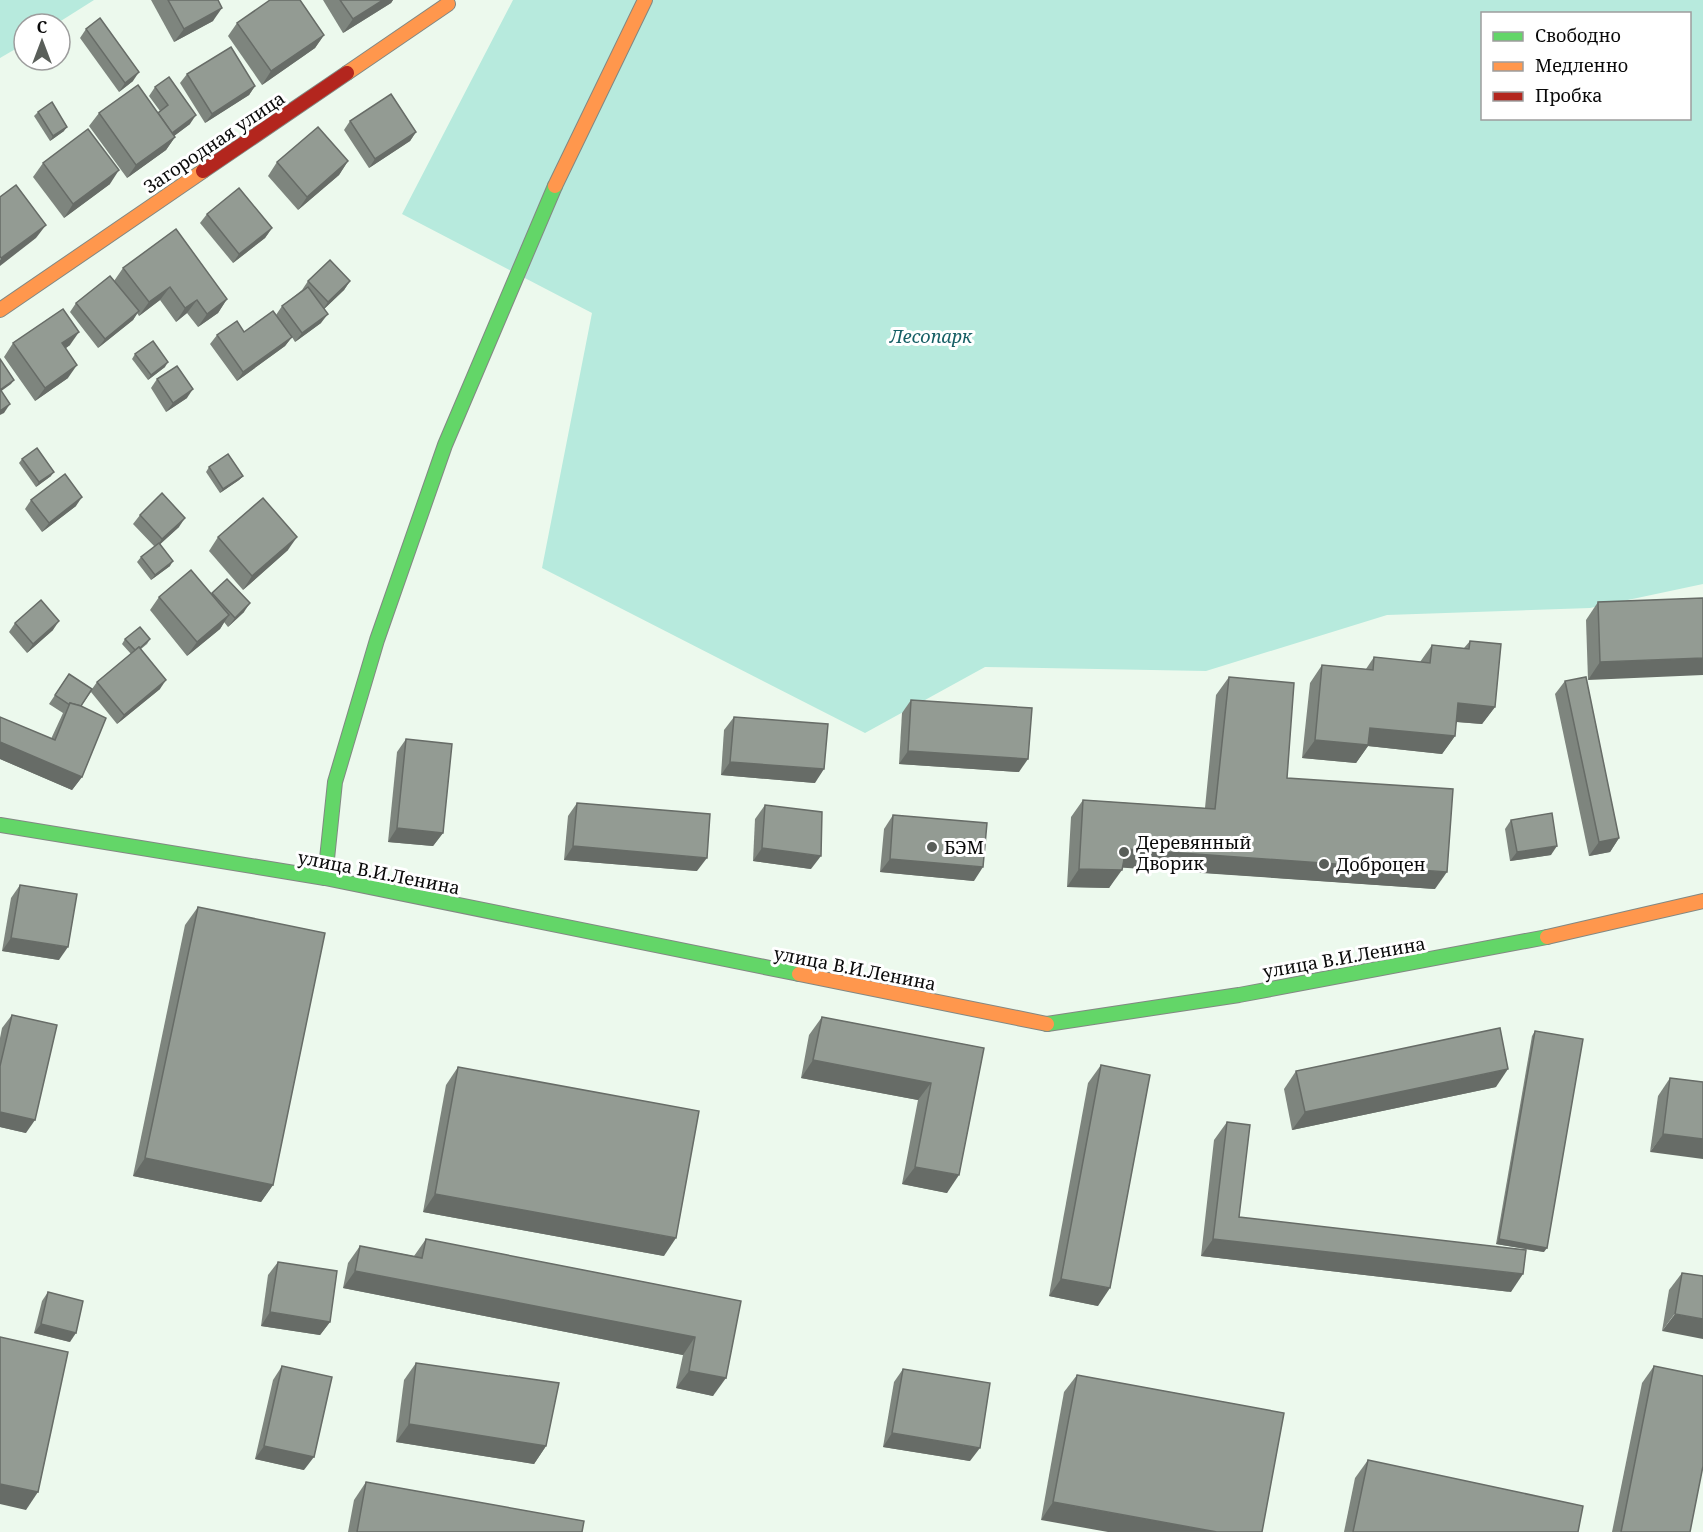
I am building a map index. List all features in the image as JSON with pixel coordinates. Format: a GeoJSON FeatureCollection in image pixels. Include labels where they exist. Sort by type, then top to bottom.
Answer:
{"type":"FeatureCollection","features":[{"type":"Feature","properties":{"kind":"main road"},"geometry":{"type":"LineString","coordinates":[[325,878],[335,782],[377,640],[445,445],[546,208],[645,0]]}},
{"type":"Feature","properties":{"kind":"main road","name":"Загородная улица"},"geometry":{"type":"LineString","coordinates":[[0,309],[448,4]]}},
{"type":"Feature","properties":{"kind":"main road","name":"улица В.И.Ленина"},"geometry":{"type":"LineString","coordinates":[[0,825],[325,878],[1050,1025],[1239,995],[1520,943],[1703,902]]}},
{"type":"Feature","properties":{"kind":"green space"},"geometry":{"type":"Polygon","coordinates":[[[0,0],[94,0],[72,14],[72,12],[12,12],[12,51],[0,58],[0,0]]]}},
{"type":"Feature","properties":{"kind":"green space","name":"Лесопарк"},"geometry":{"type":"Polygon","coordinates":[[[513,0],[1703,0],[1703,584],[1590,608],[1387,615],[1206,671],[985,667],[865,733],[542,568],[592,313],[402,214],[513,0]]]}},
{"type":"Feature","properties":{"kind":"building"},"geometry":{"type":"Polygon","coordinates":[[[168,0],[218,0],[222,8],[184,29],[168,0]]]}},
{"type":"Feature","properties":{"kind":"building"},"geometry":{"type":"Polygon","coordinates":[[[270,0],[300,0],[324,35],[271,71],[237,23],[270,0]]]}},
{"type":"Feature","properties":{"kind":"building"},"geometry":{"type":"Polygon","coordinates":[[[340,0],[383,0],[353,19],[340,0]]]}},
{"type":"Feature","properties":{"kind":"building"},"geometry":{"type":"Polygon","coordinates":[[[100,18],[139,72],[125,83],[86,29],[100,18]]]}},
{"type":"Feature","properties":{"kind":"building"},"geometry":{"type":"Polygon","coordinates":[[[231,47],[255,86],[212,114],[187,74],[231,47]]]}},
{"type":"Feature","properties":{"kind":"building"},"geometry":{"type":"Polygon","coordinates":[[[169,77],[196,115],[172,133],[158,113],[168,105],[155,87],[169,77]]]}},
{"type":"Feature","properties":{"kind":"building"},"geometry":{"type":"Polygon","coordinates":[[[138,85],[175,137],[136,165],[99,113],[138,85]]]}},
{"type":"Feature","properties":{"kind":"building"},"geometry":{"type":"Polygon","coordinates":[[[391,94],[416,132],[375,159],[350,121],[391,94]]]}},
{"type":"Feature","properties":{"kind":"building"},"geometry":{"type":"Polygon","coordinates":[[[52,102],[67,127],[53,136],[38,112],[52,102]]]}},
{"type":"Feature","properties":{"kind":"building"},"geometry":{"type":"Polygon","coordinates":[[[318,127],[348,161],[307,197],[277,162],[318,127]]]}},
{"type":"Feature","properties":{"kind":"building"},"geometry":{"type":"Polygon","coordinates":[[[88,129],[119,170],[73,204],[43,163],[88,129]]]}},
{"type":"Feature","properties":{"kind":"building"},"geometry":{"type":"Polygon","coordinates":[[[16,185],[46,225],[1,258],[0,197],[16,185]]]}},
{"type":"Feature","properties":{"kind":"building"},"geometry":{"type":"Polygon","coordinates":[[[239,188],[272,228],[239,254],[207,214],[239,188]]]}},
{"type":"Feature","properties":{"kind":"building"},"geometry":{"type":"Polygon","coordinates":[[[176,229],[227,299],[207,314],[197,300],[185,308],[170,287],[149,302],[123,268],[176,229]]]}},
{"type":"Feature","properties":{"kind":"building"},"geometry":{"type":"Polygon","coordinates":[[[330,260],[350,281],[328,302],[308,281],[330,260]]]}},
{"type":"Feature","properties":{"kind":"building"},"geometry":{"type":"Polygon","coordinates":[[[110,276],[139,311],[105,339],[76,303],[110,276]]]}},
{"type":"Feature","properties":{"kind":"building"},"geometry":{"type":"Polygon","coordinates":[[[308,287],[328,314],[302,333],[282,306],[308,287]]]}},
{"type":"Feature","properties":{"kind":"building"},"geometry":{"type":"Polygon","coordinates":[[[63,309],[79,332],[62,343],[77,365],[45,388],[13,343],[63,309]]]}},
{"type":"Feature","properties":{"kind":"building"},"geometry":{"type":"Polygon","coordinates":[[[273,311],[292,337],[243,372],[217,335],[237,321],[244,332],[273,311]]]}},
{"type":"Feature","properties":{"kind":"building"},"geometry":{"type":"Polygon","coordinates":[[[153,341],[168,362],[151,375],[135,354],[153,341]]]}},
{"type":"Feature","properties":{"kind":"building"},"geometry":{"type":"Polygon","coordinates":[[[0,359],[14,380],[0,390],[0,359]]]}},
{"type":"Feature","properties":{"kind":"building"},"geometry":{"type":"Polygon","coordinates":[[[177,366],[193,389],[173,403],[157,379],[177,366]]]}},
{"type":"Feature","properties":{"kind":"building"},"geometry":{"type":"Polygon","coordinates":[[[0,389],[10,404],[0,411],[0,389]]]}},
{"type":"Feature","properties":{"kind":"building"},"geometry":{"type":"Polygon","coordinates":[[[37,448],[54,472],[39,482],[22,459],[37,448]]]}},
{"type":"Feature","properties":{"kind":"building"},"geometry":{"type":"Polygon","coordinates":[[[228,454],[243,476],[223,489],[209,467],[228,454]]]}},
{"type":"Feature","properties":{"kind":"building"},"geometry":{"type":"Polygon","coordinates":[[[65,474],[82,497],[49,523],[31,500],[65,474]]]}},
{"type":"Feature","properties":{"kind":"building"},"geometry":{"type":"Polygon","coordinates":[[[162,493],[185,518],[162,539],[140,515],[162,493]]]}},
{"type":"Feature","properties":{"kind":"building"},"geometry":{"type":"Polygon","coordinates":[[[263,498],[297,537],[252,576],[218,537],[263,498]]]}},
{"type":"Feature","properties":{"kind":"building"},"geometry":{"type":"Polygon","coordinates":[[[159,543],[173,561],[155,575],[141,557],[159,543]]]}},
{"type":"Feature","properties":{"kind":"building"},"geometry":{"type":"Polygon","coordinates":[[[191,570],[229,615],[197,642],[159,597],[191,570]]]}},
{"type":"Feature","properties":{"kind":"building"},"geometry":{"type":"Polygon","coordinates":[[[227,579],[250,603],[235,618],[212,593],[227,579]]]}},
{"type":"Feature","properties":{"kind":"building"},"geometry":{"type":"Polygon","coordinates":[[[1703,598],[1703,658],[1600,662],[1598,602],[1703,598]]]}},
{"type":"Feature","properties":{"kind":"building"},"geometry":{"type":"Polygon","coordinates":[[[41,600],[59,621],[33,644],[15,623],[41,600]]]}},
{"type":"Feature","properties":{"kind":"building"},"geometry":{"type":"Polygon","coordinates":[[[140,627],[150,639],[135,650],[125,639],[140,627]]]}},
{"type":"Feature","properties":{"kind":"building"},"geometry":{"type":"Polygon","coordinates":[[[1470,641],[1501,644],[1495,707],[1458,703],[1455,736],[1370,728],[1368,745],[1315,740],[1322,665],[1373,670],[1374,657],[1430,663],[1432,645],[1469,649],[1470,641]]]}},
{"type":"Feature","properties":{"kind":"building"},"geometry":{"type":"Polygon","coordinates":[[[139,647],[166,680],[124,715],[97,682],[139,647]]]}},
{"type":"Feature","properties":{"kind":"building"},"geometry":{"type":"Polygon","coordinates":[[[69,674],[92,689],[81,706],[70,703],[70,705],[55,695],[69,674]]]}},
{"type":"Feature","properties":{"kind":"building"},"geometry":{"type":"Polygon","coordinates":[[[1229,677],[1294,683],[1287,778],[1453,789],[1447,872],[1126,849],[1122,870],[1079,869],[1083,800],[1215,809],[1229,677]]]}},
{"type":"Feature","properties":{"kind":"building"},"geometry":{"type":"Polygon","coordinates":[[[1586,677],[1619,838],[1599,842],[1565,681],[1586,677]]]}},
{"type":"Feature","properties":{"kind":"building"},"geometry":{"type":"Polygon","coordinates":[[[911,700],[1032,708],[1028,759],[908,751],[911,700]]]}},
{"type":"Feature","properties":{"kind":"building"},"geometry":{"type":"Polygon","coordinates":[[[70,703],[106,718],[82,777],[0,742],[0,717],[55,740],[70,703]]]}},
{"type":"Feature","properties":{"kind":"building"},"geometry":{"type":"Polygon","coordinates":[[[734,717],[828,724],[824,769],[730,762],[734,717]]]}},
{"type":"Feature","properties":{"kind":"building"},"geometry":{"type":"Polygon","coordinates":[[[406,739],[452,744],[443,833],[397,828],[406,739]]]}},
{"type":"Feature","properties":{"kind":"building"},"geometry":{"type":"Polygon","coordinates":[[[577,803],[710,814],[707,858],[573,846],[577,803]]]}},
{"type":"Feature","properties":{"kind":"building"},"geometry":{"type":"Polygon","coordinates":[[[765,805],[822,812],[821,856],[762,848],[765,805]]]}},
{"type":"Feature","properties":{"kind":"building"},"geometry":{"type":"Polygon","coordinates":[[[1552,813],[1557,846],[1517,852],[1511,820],[1552,813]]]}},
{"type":"Feature","properties":{"kind":"building"},"geometry":{"type":"Polygon","coordinates":[[[893,815],[987,823],[983,867],[890,859],[893,815]]]}},
{"type":"Feature","properties":{"kind":"building"},"geometry":{"type":"Polygon","coordinates":[[[20,885],[77,894],[68,947],[11,938],[20,885]]]}},
{"type":"Feature","properties":{"kind":"building"},"geometry":{"type":"Polygon","coordinates":[[[198,907],[325,933],[273,1185],[145,1158],[198,907]]]}},
{"type":"Feature","properties":{"kind":"building"},"geometry":{"type":"Polygon","coordinates":[[[12,1015],[57,1025],[35,1120],[0,1112],[0,1066],[12,1015]]]}},
{"type":"Feature","properties":{"kind":"building"},"geometry":{"type":"Polygon","coordinates":[[[822,1017],[984,1048],[959,1175],[915,1167],[931,1083],[813,1060],[822,1017]]]}},
{"type":"Feature","properties":{"kind":"building"},"geometry":{"type":"Polygon","coordinates":[[[1500,1028],[1508,1069],[1305,1112],[1296,1071],[1500,1028]]]}},
{"type":"Feature","properties":{"kind":"building"},"geometry":{"type":"Polygon","coordinates":[[[1535,1031],[1583,1039],[1547,1248],[1499,1239],[1535,1031]]]}},
{"type":"Feature","properties":{"kind":"building"},"geometry":{"type":"Polygon","coordinates":[[[1101,1065],[1150,1075],[1110,1288],[1061,1279],[1101,1065]]]}},
{"type":"Feature","properties":{"kind":"building"},"geometry":{"type":"Polygon","coordinates":[[[458,1067],[699,1111],[676,1238],[435,1194],[458,1067]]]}},
{"type":"Feature","properties":{"kind":"building"},"geometry":{"type":"Polygon","coordinates":[[[1670,1078],[1703,1082],[1703,1139],[1663,1134],[1670,1078]]]}},
{"type":"Feature","properties":{"kind":"building"},"geometry":{"type":"Polygon","coordinates":[[[1227,1122],[1250,1125],[1239,1217],[1526,1250],[1523,1274],[1213,1239],[1227,1122]]]}},
{"type":"Feature","properties":{"kind":"building"},"geometry":{"type":"Polygon","coordinates":[[[426,1239],[741,1301],[726,1378],[689,1371],[695,1337],[355,1271],[360,1246],[422,1258],[426,1239]]]}},
{"type":"Feature","properties":{"kind":"building"},"geometry":{"type":"Polygon","coordinates":[[[278,1262],[337,1271],[330,1322],[270,1312],[278,1262]]]}},
{"type":"Feature","properties":{"kind":"building"},"geometry":{"type":"Polygon","coordinates":[[[1682,1273],[1703,1276],[1703,1319],[1675,1314],[1682,1273]]]}},
{"type":"Feature","properties":{"kind":"building"},"geometry":{"type":"Polygon","coordinates":[[[48,1292],[83,1301],[76,1333],[41,1324],[48,1292]]]}},
{"type":"Feature","properties":{"kind":"building"},"geometry":{"type":"Polygon","coordinates":[[[0,1337],[68,1352],[38,1492],[0,1484],[0,1337]]]}},
{"type":"Feature","properties":{"kind":"building"},"geometry":{"type":"Polygon","coordinates":[[[416,1363],[559,1383],[546,1446],[409,1424],[416,1363]]]}},
{"type":"Feature","properties":{"kind":"building"},"geometry":{"type":"Polygon","coordinates":[[[282,1366],[332,1377],[314,1457],[264,1446],[282,1366]]]}},
{"type":"Feature","properties":{"kind":"building"},"geometry":{"type":"Polygon","coordinates":[[[1654,1366],[1703,1376],[1703,1466],[1690,1532],[1621,1532],[1654,1366]]]}},
{"type":"Feature","properties":{"kind":"building"},"geometry":{"type":"Polygon","coordinates":[[[903,1369],[990,1383],[980,1448],[892,1433],[903,1369]]]}},
{"type":"Feature","properties":{"kind":"building"},"geometry":{"type":"Polygon","coordinates":[[[1077,1375],[1284,1413],[1262,1532],[1217,1532],[1053,1502],[1077,1375]]]}},
{"type":"Feature","properties":{"kind":"building"},"geometry":{"type":"Polygon","coordinates":[[[1368,1460],[1583,1506],[1578,1532],[1353,1532],[1368,1460]]]}},
{"type":"Feature","properties":{"kind":"building"},"geometry":{"type":"Polygon","coordinates":[[[366,1482],[584,1521],[582,1532],[357,1532],[366,1482]]]}},
{"type":"Feature","properties":{"kind":"traffic: fast"},"geometry":{"type":"LineString","coordinates":[[325,878],[335,782],[377,640],[445,445],[555,186]]}},
{"type":"Feature","properties":{"kind":"traffic: fast"},"geometry":{"type":"LineString","coordinates":[[0,825],[325,878],[799,974]]}},
{"type":"Feature","properties":{"kind":"traffic: fast"},"geometry":{"type":"LineString","coordinates":[[1047,1024],[1239,995],[1547,937]]}},
{"type":"Feature","properties":{"kind":"traffic: slow"},"geometry":{"type":"LineString","coordinates":[[555,186],[645,0]]}},
{"type":"Feature","properties":{"kind":"traffic: slow"},"geometry":{"type":"LineString","coordinates":[[347,73],[448,4]]}},
{"type":"Feature","properties":{"kind":"traffic: slow"},"geometry":{"type":"LineString","coordinates":[[0,310],[203,171]]}},
{"type":"Feature","properties":{"kind":"traffic: slow"},"geometry":{"type":"LineString","coordinates":[[1547,937],[1703,901]]}},
{"type":"Feature","properties":{"kind":"traffic: slow"},"geometry":{"type":"LineString","coordinates":[[799,974],[1047,1024]]}},
{"type":"Feature","properties":{"kind":"traffic: jam"},"geometry":{"type":"LineString","coordinates":[[203,171],[347,73]]}},
{"type":"Feature","properties":{"kind":"place","name":"БЭМ"},"geometry":{"type":"Point","coordinates":[932,847]}},
{"type":"Feature","properties":{"kind":"place","name":"Деревянный Дворик"},"geometry":{"type":"Point","coordinates":[1124,852]}},
{"type":"Feature","properties":{"kind":"place","name":"Доброцен"},"geometry":{"type":"Point","coordinates":[1324,864]}}]}
